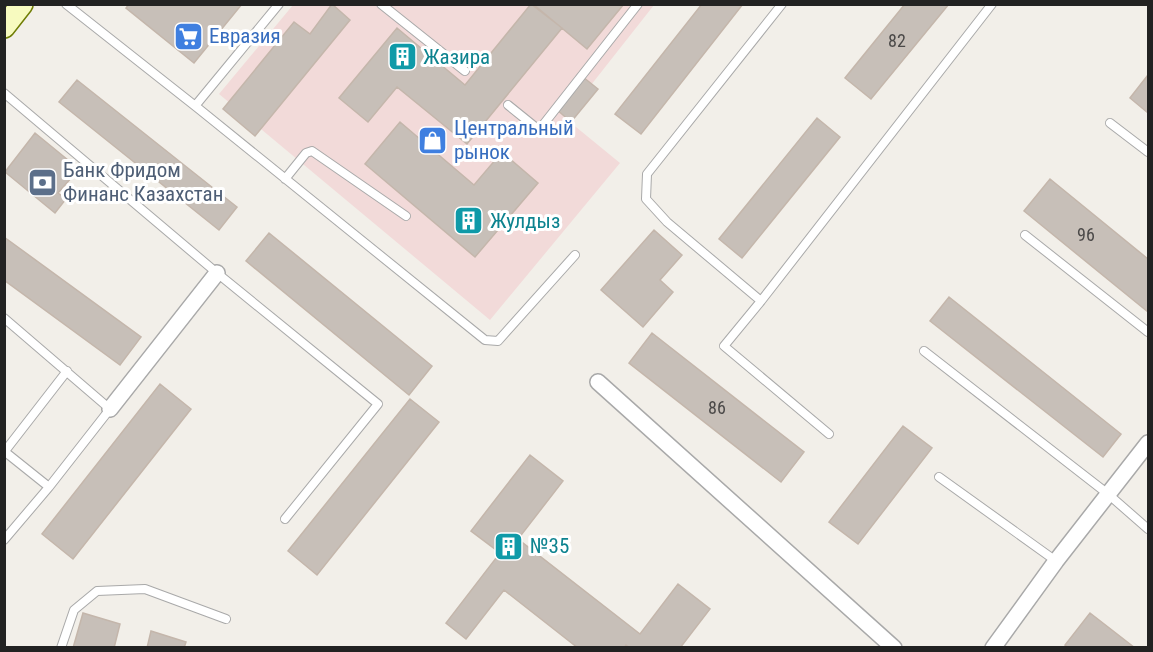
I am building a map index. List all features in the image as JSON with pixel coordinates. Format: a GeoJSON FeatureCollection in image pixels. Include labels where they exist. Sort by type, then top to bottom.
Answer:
{"type":"FeatureCollection","features":[{"type":"Feature","properties":{"kind":"main road"},"geometry":{"type":"LineString","coordinates":[[4,27],[22,4]]}},
{"type":"Feature","properties":{"kind":"street"},"geometry":{"type":"LineString","coordinates":[[110,409],[217,273]]}},
{"type":"Feature","properties":{"kind":"street"},"geometry":{"type":"LineString","coordinates":[[598,382],[894,648]]}},
{"type":"Feature","properties":{"kind":"street"},"geometry":{"type":"LineString","coordinates":[[993,648],[1056,561],[1149,443]]}},
{"type":"Feature","properties":{"kind":"lane"},"geometry":{"type":"LineString","coordinates":[[66,4],[484,340],[498,341],[575,255]]}},
{"type":"Feature","properties":{"kind":"lane"},"geometry":{"type":"LineString","coordinates":[[195,106],[279,4]]}},
{"type":"Feature","properties":{"kind":"lane"},"geometry":{"type":"LineString","coordinates":[[381,4],[465,71]]}},
{"type":"Feature","properties":{"kind":"lane"},"geometry":{"type":"LineString","coordinates":[[508,105],[539,130],[638,4]]}},
{"type":"Feature","properties":{"kind":"lane"},"geometry":{"type":"LineString","coordinates":[[761,301],[667,222],[646,199],[647,174],[782,4]]}},
{"type":"Feature","properties":{"kind":"lane"},"geometry":{"type":"LineString","coordinates":[[829,434],[724,346],[992,4]]}},
{"type":"Feature","properties":{"kind":"lane"},"geometry":{"type":"LineString","coordinates":[[4,93],[217,273],[378,404],[285,519]]}},
{"type":"Feature","properties":{"kind":"lane"},"geometry":{"type":"LineString","coordinates":[[1110,123],[1149,152]]}},
{"type":"Feature","properties":{"kind":"lane"},"geometry":{"type":"LineString","coordinates":[[285,179],[306,153],[312,151],[406,216]]}},
{"type":"Feature","properties":{"kind":"lane"},"geometry":{"type":"LineString","coordinates":[[1025,235],[1149,332]]}},
{"type":"Feature","properties":{"kind":"lane"},"geometry":{"type":"LineString","coordinates":[[4,318],[110,409],[49,488],[4,540]]}},
{"type":"Feature","properties":{"kind":"lane"},"geometry":{"type":"LineString","coordinates":[[924,351],[1108,494],[1149,529]]}},
{"type":"Feature","properties":{"kind":"lane"},"geometry":{"type":"LineString","coordinates":[[49,488],[5,451],[68,371]]}},
{"type":"Feature","properties":{"kind":"lane"},"geometry":{"type":"LineString","coordinates":[[939,477],[1056,561]]}},
{"type":"Feature","properties":{"kind":"lane"},"geometry":{"type":"LineString","coordinates":[[61,648],[74,610],[97,591],[145,589],[226,619]]}},
{"type":"Feature","properties":{"kind":"shaded area","name":"Центральный рынок"},"geometry":{"type":"Polygon","coordinates":[[[293,5],[654,5],[565,118],[620,163],[490,320],[219,94],[293,5]]]}},
{"type":"Feature","properties":{"kind":"building","name":"Евразия"},"geometry":{"type":"Polygon","coordinates":[[[129,4],[242,4],[194,63],[126,8],[129,4]]]}},
{"type":"Feature","properties":{"kind":"building"},"geometry":{"type":"Polygon","coordinates":[[[332,4],[350,20],[255,136],[223,109],[294,22],[310,34],[332,4]]]}},
{"type":"Feature","properties":{"kind":"building","name":"Жазира"},"geometry":{"type":"Polygon","coordinates":[[[531,4],[562,28],[467,144],[397,87],[368,122],[339,98],[397,28],[465,85],[531,4]]]}},
{"type":"Feature","properties":{"kind":"building"},"geometry":{"type":"Polygon","coordinates":[[[533,4],[624,4],[587,49],[533,4]]]}},
{"type":"Feature","properties":{"kind":"building"},"geometry":{"type":"Polygon","coordinates":[[[702,4],[743,4],[641,134],[615,114],[702,4]]]}},
{"type":"Feature","properties":{"kind":"building"},"geometry":{"type":"Polygon","coordinates":[[[905,4],[949,4],[871,99],[845,78],[905,4]]]}},
{"type":"Feature","properties":{"kind":"building"},"geometry":{"type":"Polygon","coordinates":[[[1148,75],[1148,113],[1130,98],[1148,75]]]}},
{"type":"Feature","properties":{"kind":"building"},"geometry":{"type":"Polygon","coordinates":[[[583,77],[598,89],[571,122],[556,109],[583,77]]]}},
{"type":"Feature","properties":{"kind":"building"},"geometry":{"type":"Polygon","coordinates":[[[77,80],[237,207],[219,230],[59,102],[77,80]]]}},
{"type":"Feature","properties":{"kind":"building"},"geometry":{"type":"Polygon","coordinates":[[[817,118],[840,137],[742,258],[719,239],[817,118]]]}},
{"type":"Feature","properties":{"kind":"building","name":"Жулдыз"},"geometry":{"type":"Polygon","coordinates":[[[400,122],[474,185],[502,152],[538,183],[475,257],[365,164],[400,122]]]}},
{"type":"Feature","properties":{"kind":"building","name":"Банк Фридом Финанс Казахстан"},"geometry":{"type":"Polygon","coordinates":[[[35,133],[79,169],[58,193],[66,199],[55,213],[5,172],[35,133]]]}},
{"type":"Feature","properties":{"kind":"building"},"geometry":{"type":"Polygon","coordinates":[[[1050,179],[1148,259],[1148,312],[1024,211],[1050,179]]]}},
{"type":"Feature","properties":{"kind":"building"},"geometry":{"type":"Polygon","coordinates":[[[654,230],[682,255],[660,280],[673,292],[643,327],[601,290],[654,230]]]}},
{"type":"Feature","properties":{"kind":"building"},"geometry":{"type":"Polygon","coordinates":[[[269,233],[432,366],[409,395],[246,261],[269,233]]]}},
{"type":"Feature","properties":{"kind":"building"},"geometry":{"type":"Polygon","coordinates":[[[4,237],[141,337],[120,365],[4,280],[4,237]]]}},
{"type":"Feature","properties":{"kind":"building"},"geometry":{"type":"Polygon","coordinates":[[[949,297],[1121,434],[1103,457],[930,321],[949,297]]]}},
{"type":"Feature","properties":{"kind":"building"},"geometry":{"type":"Polygon","coordinates":[[[652,333],[804,452],[781,482],[629,363],[652,333]]]}},
{"type":"Feature","properties":{"kind":"building"},"geometry":{"type":"Polygon","coordinates":[[[160,384],[191,409],[73,559],[42,534],[160,384]]]}},
{"type":"Feature","properties":{"kind":"building"},"geometry":{"type":"Polygon","coordinates":[[[410,399],[439,422],[317,575],[288,551],[410,399]]]}},
{"type":"Feature","properties":{"kind":"building"},"geometry":{"type":"Polygon","coordinates":[[[903,426],[932,448],[858,544],[829,522],[903,426]]]}},
{"type":"Feature","properties":{"kind":"building","name":"№35"},"geometry":{"type":"Polygon","coordinates":[[[530,455],[563,481],[518,539],[640,634],[678,584],[710,609],[680,648],[630,648],[626,645],[624,648],[578,648],[504,590],[466,639],[446,623],[500,553],[471,531],[530,455]]]}},
{"type":"Feature","properties":{"kind":"building"},"geometry":{"type":"Polygon","coordinates":[[[83,613],[120,624],[114,648],[73,648],[83,613]]]}},
{"type":"Feature","properties":{"kind":"building"},"geometry":{"type":"Polygon","coordinates":[[[1090,613],[1135,648],[1069,648],[1065,645],[1090,613]]]}},
{"type":"Feature","properties":{"kind":"building"},"geometry":{"type":"Polygon","coordinates":[[[151,631],[186,642],[184,648],[147,648],[151,631]]]}},
{"type":"Feature","properties":{"kind":"place","name":"Евразия"},"geometry":{"type":"Point","coordinates":[188,36]}},
{"type":"Feature","properties":{"kind":"place","name":"Жазира"},"geometry":{"type":"Point","coordinates":[402,57]}},
{"type":"Feature","properties":{"kind":"place","name":"Центральный рынок"},"geometry":{"type":"Point","coordinates":[433,140]}},
{"type":"Feature","properties":{"kind":"place","name":"Банк Фридом Финанс Казахстан"},"geometry":{"type":"Point","coordinates":[42,182]}},
{"type":"Feature","properties":{"kind":"place","name":"Жулдыз"},"geometry":{"type":"Point","coordinates":[469,221]}},
{"type":"Feature","properties":{"kind":"place","name":"№35"},"geometry":{"type":"Point","coordinates":[509,546]}}]}
